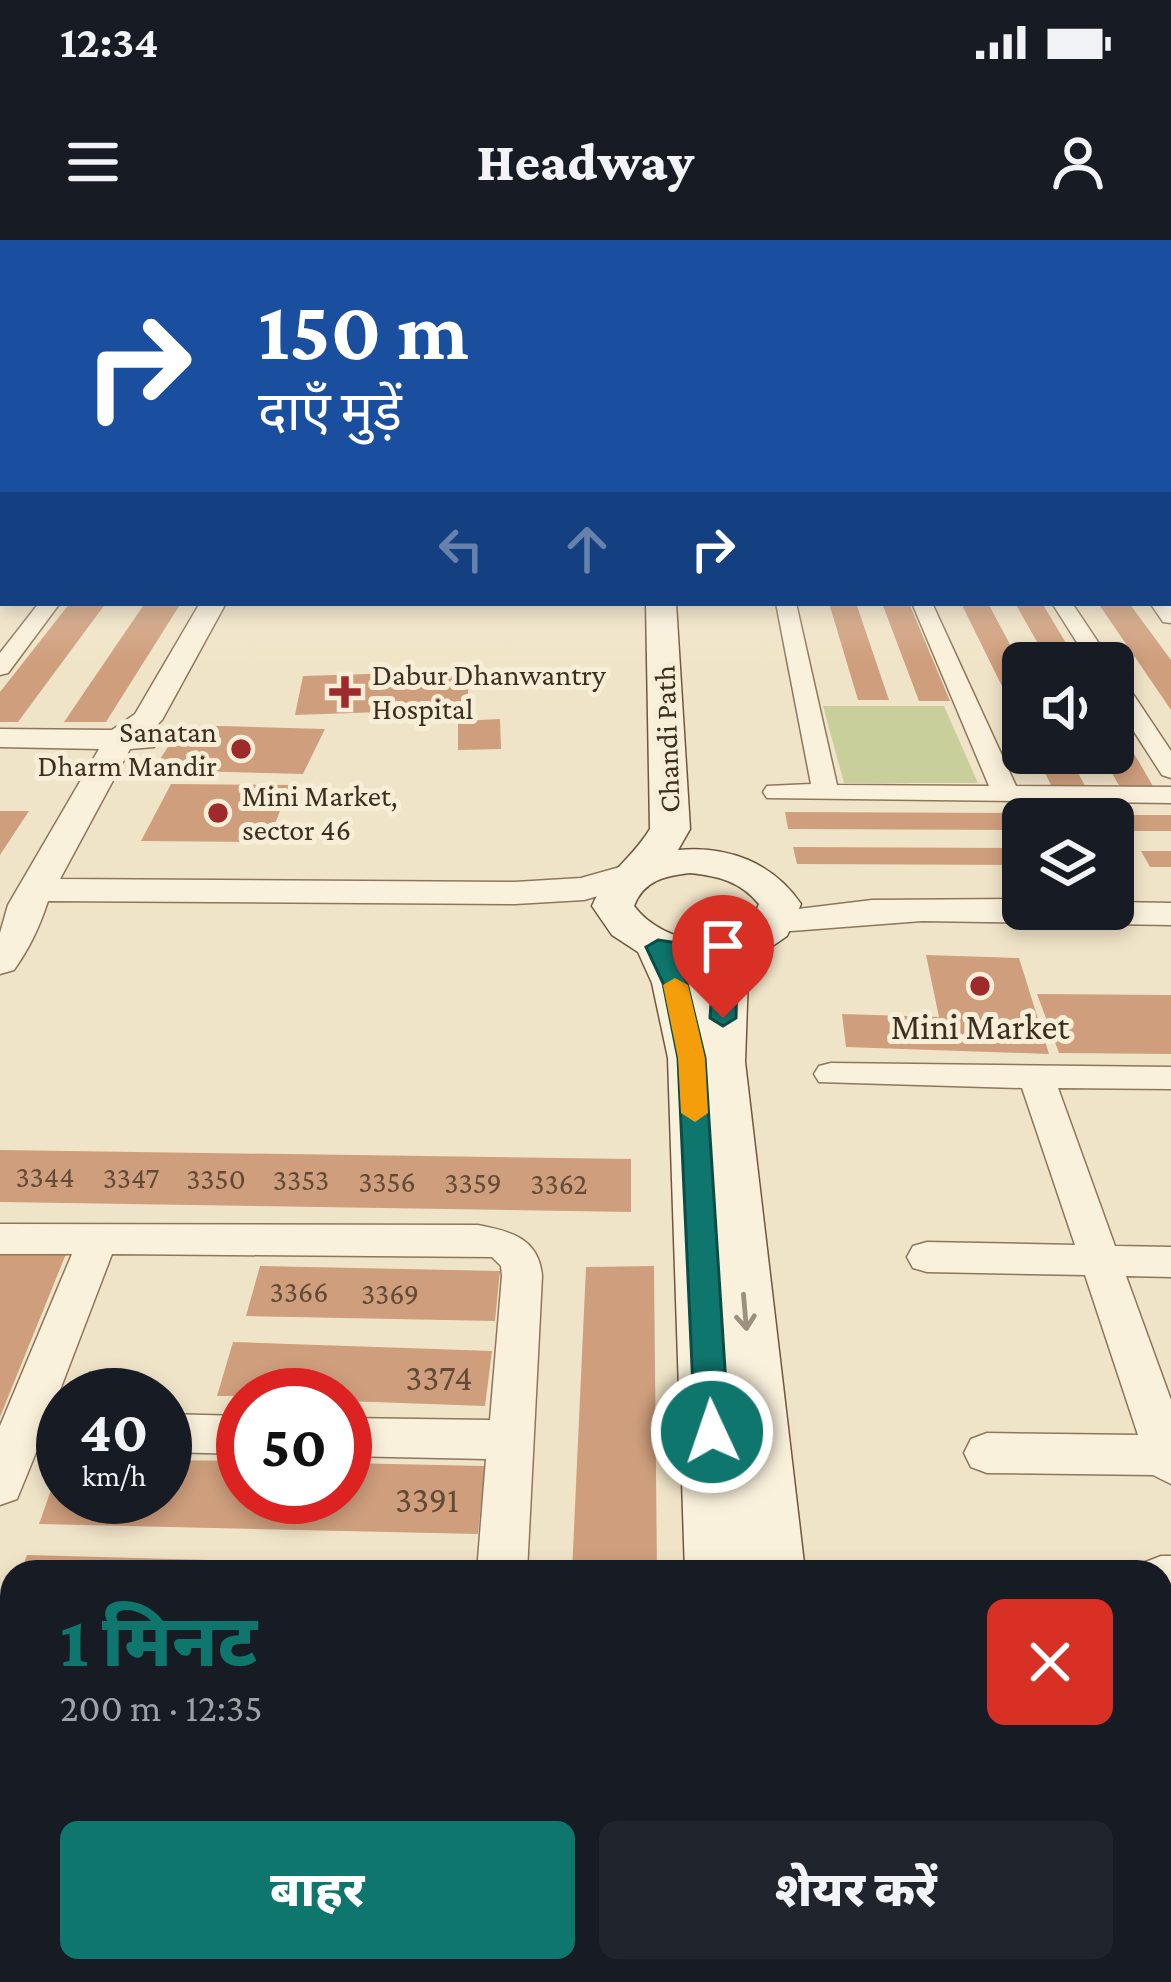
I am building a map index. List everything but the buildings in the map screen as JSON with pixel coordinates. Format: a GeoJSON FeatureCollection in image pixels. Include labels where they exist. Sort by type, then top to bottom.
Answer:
{"type":"FeatureCollection","features":[{"type":"Feature","properties":{"kind":"main road","name":"Chandi Path"},"geometry":{"type":"LineString","coordinates":[[639,936],[613,906],[618,888],[641,871],[670,829],[661,606]]}},
{"type":"Feature","properties":{"kind":"main road","name":"Chandi Path"},"geometry":{"type":"LineString","coordinates":[[678,606],[692,772],[725,849],[780,904],[759,934]]}},
{"type":"Feature","properties":{"kind":"main road"},"geometry":{"type":"LineString","coordinates":[[641,871],[725,849]]}},
{"type":"Feature","properties":{"kind":"main road"},"geometry":{"type":"LineString","coordinates":[[639,936],[704,954],[759,934]]}},
{"type":"Feature","properties":{"kind":"main road"},"geometry":{"type":"LineString","coordinates":[[759,934],[725,975],[722,1062],[769,1560]]}},
{"type":"Feature","properties":{"kind":"main road"},"geometry":{"type":"LineString","coordinates":[[639,936],[675,983],[692,1058],[719,1560]]}},
{"type":"Feature","properties":{"kind":"street"},"geometry":{"type":"LineString","coordinates":[[0,962],[41,903],[211,606]]}},
{"type":"Feature","properties":{"kind":"street"},"geometry":{"type":"LineString","coordinates":[[787,606],[826,793]]}},
{"type":"Feature","properties":{"kind":"street"},"geometry":{"type":"LineString","coordinates":[[923,606],[1006,794]]}},
{"type":"Feature","properties":{"kind":"street"},"geometry":{"type":"LineString","coordinates":[[1064,606],[1087,642]]}},
{"type":"Feature","properties":{"kind":"street"},"geometry":{"type":"LineString","coordinates":[[0,668],[38,611]]}},
{"type":"Feature","properties":{"kind":"street"},"geometry":{"type":"LineString","coordinates":[[1134,713],[1171,770]]}},
{"type":"Feature","properties":{"kind":"street"},"geometry":{"type":"LineString","coordinates":[[0,738],[130,743]]}},
{"type":"Feature","properties":{"kind":"street"},"geometry":{"type":"LineString","coordinates":[[0,753],[130,743]]}},
{"type":"Feature","properties":{"kind":"street"},"geometry":{"type":"LineString","coordinates":[[776,792],[1171,795]]}},
{"type":"Feature","properties":{"kind":"street"},"geometry":{"type":"LineString","coordinates":[[725,849],[800,889],[1002,894]]}},
{"type":"Feature","properties":{"kind":"street"},"geometry":{"type":"LineString","coordinates":[[41,903],[515,893],[584,889],[641,871]]}},
{"type":"Feature","properties":{"kind":"street"},"geometry":{"type":"LineString","coordinates":[[1134,896],[1171,897]]}},
{"type":"Feature","properties":{"kind":"street"},"geometry":{"type":"LineString","coordinates":[[41,903],[516,908],[639,936]]}},
{"type":"Feature","properties":{"kind":"street"},"geometry":{"type":"LineString","coordinates":[[759,934],[810,915],[1171,914]]}},
{"type":"Feature","properties":{"kind":"street"},"geometry":{"type":"LineString","coordinates":[[831,1074],[1171,1078]]}},
{"type":"Feature","properties":{"kind":"street"},"geometry":{"type":"LineString","coordinates":[[986,1454],[1170,1458],[1036,1076]]}},
{"type":"Feature","properties":{"kind":"street"},"geometry":{"type":"LineString","coordinates":[[0,1239],[478,1240],[504,1245],[521,1262],[522,1276],[503,1560]]}},
{"type":"Feature","properties":{"kind":"street"},"geometry":{"type":"LineString","coordinates":[[60,1368],[98,1239]]}},
{"type":"Feature","properties":{"kind":"street"},"geometry":{"type":"LineString","coordinates":[[927,1257],[1171,1262]]}},
{"type":"Feature","properties":{"kind":"street"},"geometry":{"type":"LineString","coordinates":[[372,1437],[510,1440]]}},
{"type":"Feature","properties":{"kind":"street"},"geometry":{"type":"LineString","coordinates":[[0,1484],[36,1439]]}},
{"type":"Feature","properties":{"kind":"green space"},"geometry":{"type":"Polygon","coordinates":[[[823,706],[944,706],[978,783],[844,783],[823,706]]]}},
{"type":"Feature","properties":{"kind":"slow traffic"},"geometry":{"type":"LineString","coordinates":[[675,985],[692,1058],[695,1113]]}},
{"type":"Feature","properties":{"kind":"place","name":"Dabur Dhanwantry Hospital"},"geometry":{"type":"Point","coordinates":[345,692]}},
{"type":"Feature","properties":{"kind":"place","name":"Sanatan Dharm Mandir"},"geometry":{"type":"Point","coordinates":[241,749]}},
{"type":"Feature","properties":{"kind":"place","name":"Mini Market, sector 46"},"geometry":{"type":"Point","coordinates":[218,813]}},
{"type":"Feature","properties":{"kind":"place","name":"Mini Market"},"geometry":{"type":"Point","coordinates":[980,986]}},
{"type":"Feature","properties":{"kind":"route"},"geometry":{"type":"LineString","coordinates":[[712,1432],[692,1058],[675,983],[658,947],[704,954],[741,948],[725,975],[723,1018]]}}]}
